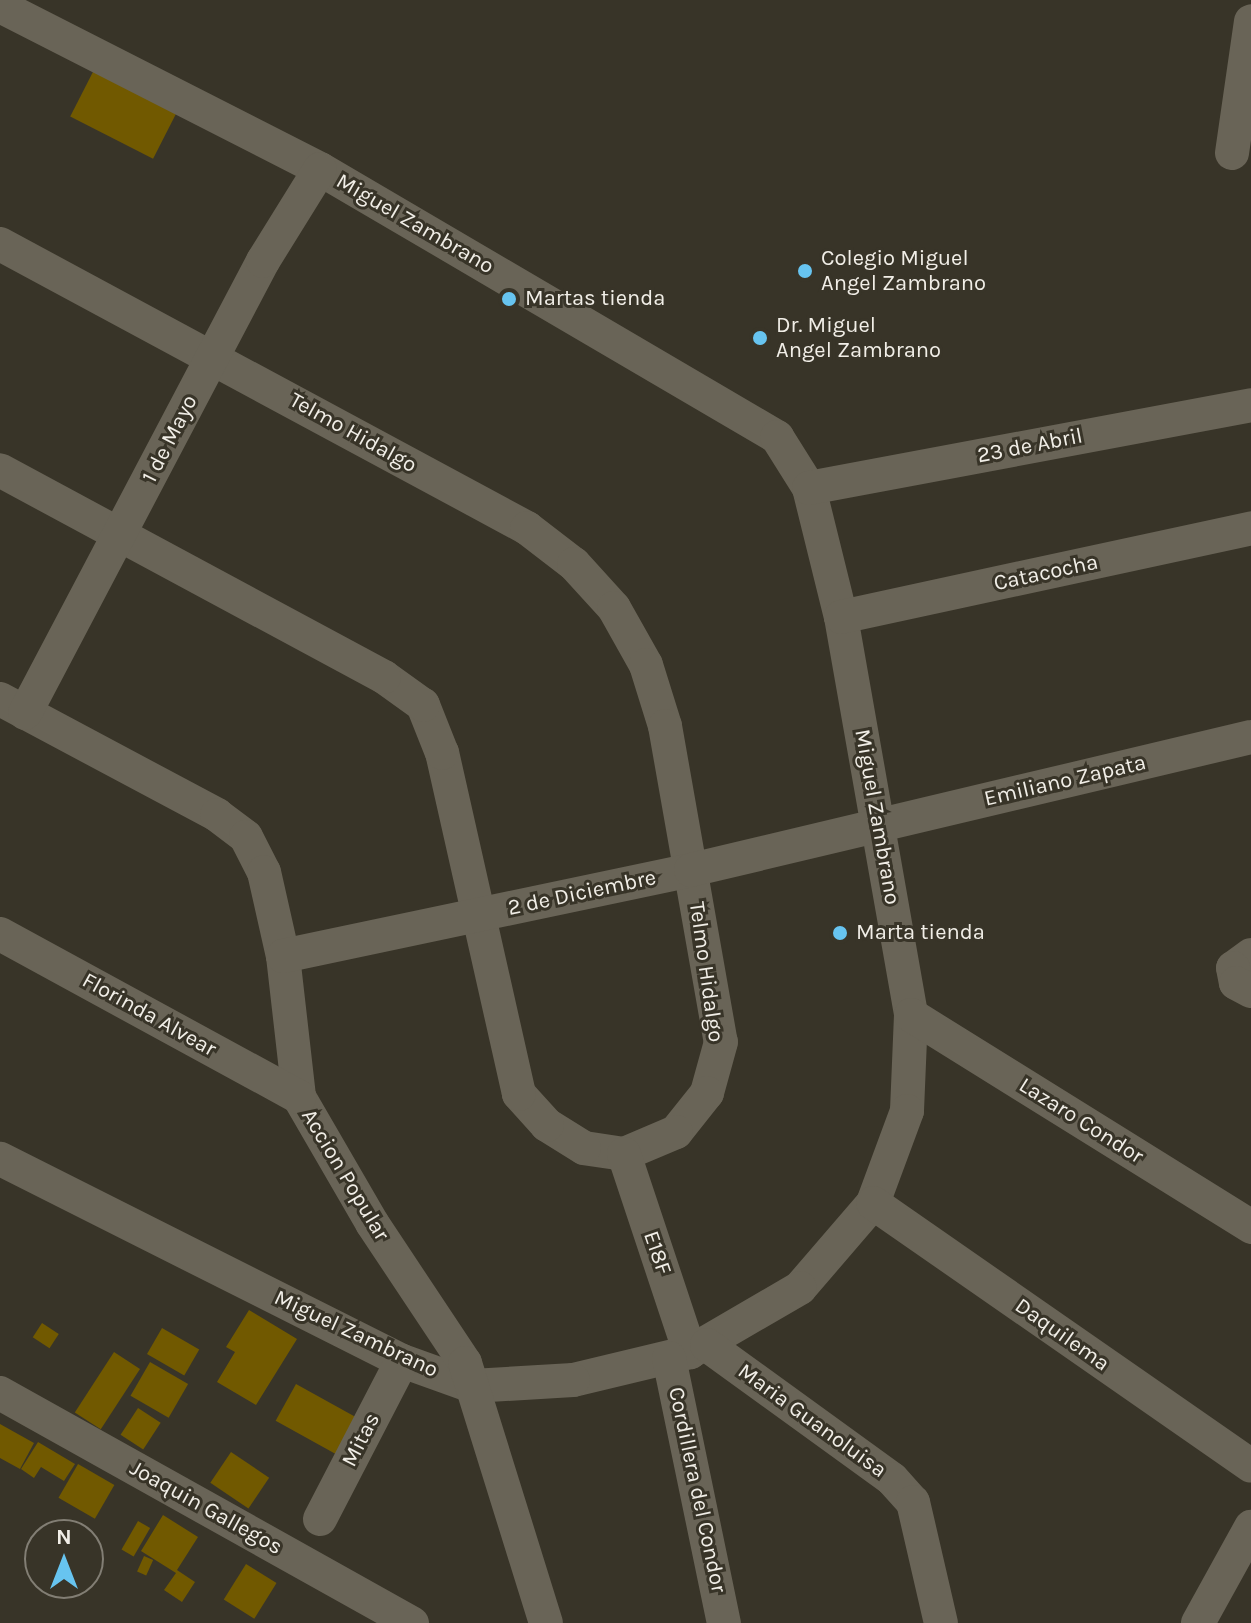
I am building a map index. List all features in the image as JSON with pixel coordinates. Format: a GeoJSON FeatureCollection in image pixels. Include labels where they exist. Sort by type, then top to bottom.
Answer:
{"type":"FeatureCollection","features":[{"type":"Feature","properties":{"kind":"street","name":"Miguel Zambrano"},"geometry":{"type":"LineString","coordinates":[[0,6],[320,169],[777,437],[809,488],[841,617],[911,1015],[907,1111],[873,1203],[800,1288],[689,1352],[573,1380],[472,1386],[402,1361],[0,1159]]}},
{"type":"Feature","properties":{"kind":"street"},"geometry":{"type":"LineString","coordinates":[[1232,153],[1251,21]]}},
{"type":"Feature","properties":{"kind":"street","name":"1 de Mayo"},"geometry":{"type":"LineString","coordinates":[[12,706],[122,534],[213,356],[320,169]]}},
{"type":"Feature","properties":{"kind":"street","name":"Telmo Hidalgo"},"geometry":{"type":"LineString","coordinates":[[0,244],[213,356],[527,528],[574,564],[614,608],[646,665],[665,726],[721,1042],[707,1093],[676,1132],[624,1154]]}},
{"type":"Feature","properties":{"kind":"street","name":"23 de Abril"},"geometry":{"type":"LineString","coordinates":[[809,488],[1251,405]]}},
{"type":"Feature","properties":{"kind":"street"},"geometry":{"type":"LineString","coordinates":[[0,470],[384,677],[423,705],[442,753],[519,1094],[547,1125],[584,1148],[624,1154]]}},
{"type":"Feature","properties":{"kind":"street","name":"Catacocha"},"geometry":{"type":"LineString","coordinates":[[841,617],[1251,528]]}},
{"type":"Feature","properties":{"kind":"street","name":"Accion Popular"},"geometry":{"type":"LineString","coordinates":[[12,706],[217,815],[246,837],[264,872],[283,956],[299,1097],[372,1223],[465,1363],[546,1623]]}},
{"type":"Feature","properties":{"kind":"street","name":"Emiliano Zapata"},"geometry":{"type":"LineString","coordinates":[[879,825],[1251,737]]}},
{"type":"Feature","properties":{"kind":"street","name":"2 de Diciembre"},"geometry":{"type":"LineString","coordinates":[[283,956],[691,870],[879,825]]}},
{"type":"Feature","properties":{"kind":"street","name":"Florinda Alvear"},"geometry":{"type":"LineString","coordinates":[[0,934],[299,1097]]}},
{"type":"Feature","properties":{"kind":"street"},"geometry":{"type":"LineString","coordinates":[[1251,955],[1233,968],[1236,983],[1251,991]]}},
{"type":"Feature","properties":{"kind":"street","name":"Lazaro Condor"},"geometry":{"type":"LineString","coordinates":[[911,1015],[1251,1227]]}},
{"type":"Feature","properties":{"kind":"street","name":"E18F"},"geometry":{"type":"LineString","coordinates":[[624,1154],[689,1352]]}},
{"type":"Feature","properties":{"kind":"street","name":"Daquilema"},"geometry":{"type":"LineString","coordinates":[[873,1203],[1251,1466]]}},
{"type":"Feature","properties":{"kind":"street","name":"Maria Guanoluisa"},"geometry":{"type":"LineString","coordinates":[[689,1352],[892,1479],[913,1502],[941,1623]]}},
{"type":"Feature","properties":{"kind":"street","name":"Cordillera del Condor"},"geometry":{"type":"LineString","coordinates":[[689,1352],[724,1623]]}},
{"type":"Feature","properties":{"kind":"street","name":"Mitas"},"geometry":{"type":"LineString","coordinates":[[320,1519],[402,1361]]}},
{"type":"Feature","properties":{"kind":"street","name":"Joaquin Gallegos"},"geometry":{"type":"LineString","coordinates":[[0,1393],[412,1623]]}},
{"type":"Feature","properties":{"kind":"street"},"geometry":{"type":"LineString","coordinates":[[1198,1623],[1251,1527]]}},
{"type":"Feature","properties":{"kind":"building"},"geometry":{"type":"Polygon","coordinates":[[[97,64],[180,106],[153,159],[70,117],[97,64]]]}},
{"type":"Feature","properties":{"kind":"building"},"geometry":{"type":"Polygon","coordinates":[[[249,1310],[297,1339],[256,1405],[217,1382],[235,1352],[226,1347],[249,1310]]]}},
{"type":"Feature","properties":{"kind":"building"},"geometry":{"type":"Polygon","coordinates":[[[42,1323],[59,1334],[50,1348],[33,1337],[42,1323]]]}},
{"type":"Feature","properties":{"kind":"building"},"geometry":{"type":"Polygon","coordinates":[[[162,1328],[199,1350],[184,1375],[147,1354],[162,1328]]]}},
{"type":"Feature","properties":{"kind":"building"},"geometry":{"type":"Polygon","coordinates":[[[114,1352],[140,1369],[101,1429],[75,1412],[114,1352]]]}},
{"type":"Feature","properties":{"kind":"building"},"geometry":{"type":"Polygon","coordinates":[[[150,1362],[188,1384],[169,1418],[130,1396],[150,1362]]]}},
{"type":"Feature","properties":{"kind":"building"},"geometry":{"type":"Polygon","coordinates":[[[296,1384],[365,1422],[345,1459],[276,1421],[296,1384]]]}},
{"type":"Feature","properties":{"kind":"building"},"geometry":{"type":"Polygon","coordinates":[[[138,1408],[161,1423],[143,1450],[121,1435],[138,1408]]]}},
{"type":"Feature","properties":{"kind":"building"},"geometry":{"type":"Polygon","coordinates":[[[0,1424],[34,1443],[20,1469],[0,1458],[0,1424]]]}},
{"type":"Feature","properties":{"kind":"building"},"geometry":{"type":"Polygon","coordinates":[[[38,1442],[75,1464],[64,1481],[41,1467],[34,1478],[21,1469],[38,1442]]]}},
{"type":"Feature","properties":{"kind":"building"},"geometry":{"type":"Polygon","coordinates":[[[231,1452],[269,1478],[248,1508],[210,1483],[231,1452]]]}},
{"type":"Feature","properties":{"kind":"building"},"geometry":{"type":"Polygon","coordinates":[[[78,1464],[114,1485],[95,1519],[58,1498],[78,1464]]]}},
{"type":"Feature","properties":{"kind":"building"},"geometry":{"type":"Polygon","coordinates":[[[163,1515],[198,1537],[177,1570],[195,1582],[182,1602],[164,1590],[176,1573],[141,1551],[163,1515]]]}},
{"type":"Feature","properties":{"kind":"building"},"geometry":{"type":"Polygon","coordinates":[[[138,1521],[150,1528],[134,1557],[122,1550],[138,1521]]]}},
{"type":"Feature","properties":{"kind":"building"},"geometry":{"type":"Polygon","coordinates":[[[144,1556],[153,1560],[146,1576],[137,1572],[144,1556]]]}},
{"type":"Feature","properties":{"kind":"building"},"geometry":{"type":"Polygon","coordinates":[[[246,1564],[277,1583],[254,1619],[224,1600],[246,1564]]]}},
{"type":"Feature","properties":{"kind":"place","name":"Colegio Miguel Angel Zambrano"},"geometry":{"type":"Point","coordinates":[805,271]}},
{"type":"Feature","properties":{"kind":"place","name":"Martas tienda"},"geometry":{"type":"Point","coordinates":[509,299]}},
{"type":"Feature","properties":{"kind":"place","name":"Dr. Miguel Angel Zambrano"},"geometry":{"type":"Point","coordinates":[760,338]}},
{"type":"Feature","properties":{"kind":"place","name":"Marta tienda"},"geometry":{"type":"Point","coordinates":[840,933]}}]}
